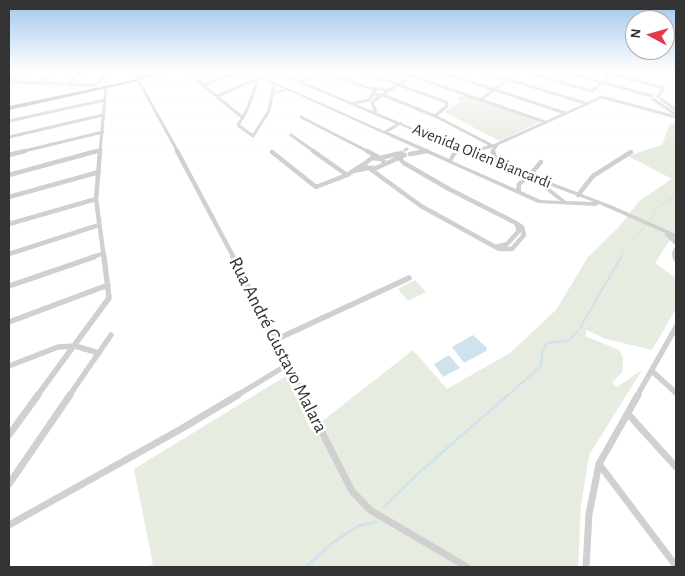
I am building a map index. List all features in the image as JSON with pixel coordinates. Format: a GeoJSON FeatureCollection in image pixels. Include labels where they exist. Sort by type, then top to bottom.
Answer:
{"type":"FeatureCollection","features":[{"type":"Feature","properties":{"kind":"main road"},"geometry":{"type":"LineString","coordinates":[[9,107],[43,98]]}},
{"type":"Feature","properties":{"kind":"main road"},"geometry":{"type":"LineString","coordinates":[[9,107],[49,98]]}},
{"type":"Feature","properties":{"kind":"street","name":"Rua André Gustavo Malara"},"geometry":{"type":"LineString","coordinates":[[148,98],[352,491],[370,510],[467,567]]}},
{"type":"Feature","properties":{"kind":"street"},"geometry":{"type":"LineString","coordinates":[[219,98],[243,118]]}},
{"type":"Feature","properties":{"kind":"street"},"geometry":{"type":"LineString","coordinates":[[251,98],[247,110],[238,124],[253,136],[269,111],[271,98]]}},
{"type":"Feature","properties":{"kind":"street"},"geometry":{"type":"LineString","coordinates":[[312,98],[340,108],[390,135],[518,192],[519,184],[531,177],[541,162]]}},
{"type":"Feature","properties":{"kind":"street","name":"Avenida Olien Biancardi"},"geometry":{"type":"LineString","coordinates":[[341,98],[456,148],[604,204],[676,236]]}},
{"type":"Feature","properties":{"kind":"street"},"geometry":{"type":"LineString","coordinates":[[340,108],[369,100],[370,98]]}},
{"type":"Feature","properties":{"kind":"street"},"geometry":{"type":"LineString","coordinates":[[376,113],[372,107],[372,102],[379,98]]}},
{"type":"Feature","properties":{"kind":"street"},"geometry":{"type":"LineString","coordinates":[[394,98],[495,145]]}},
{"type":"Feature","properties":{"kind":"street"},"geometry":{"type":"LineString","coordinates":[[434,98],[446,102],[447,106],[435,116]]}},
{"type":"Feature","properties":{"kind":"street"},"geometry":{"type":"LineString","coordinates":[[474,98],[545,122]]}},
{"type":"Feature","properties":{"kind":"street"},"geometry":{"type":"LineString","coordinates":[[520,98],[565,113]]}},
{"type":"Feature","properties":{"kind":"street"},"geometry":{"type":"LineString","coordinates":[[566,98],[585,104]]}},
{"type":"Feature","properties":{"kind":"street"},"geometry":{"type":"LineString","coordinates":[[450,161],[454,154],[495,145],[585,104],[603,98]]}},
{"type":"Feature","properties":{"kind":"street"},"geometry":{"type":"LineString","coordinates":[[609,98],[665,114],[676,115]]}},
{"type":"Feature","properties":{"kind":"street"},"geometry":{"type":"LineString","coordinates":[[653,98],[676,115]]}},
{"type":"Feature","properties":{"kind":"street"},"geometry":{"type":"LineString","coordinates":[[653,98],[659,98],[676,110]]}},
{"type":"Feature","properties":{"kind":"street"},"geometry":{"type":"LineString","coordinates":[[9,121],[105,100],[96,199],[109,298],[9,434]]}},
{"type":"Feature","properties":{"kind":"street"},"geometry":{"type":"LineString","coordinates":[[340,108],[348,101]]}},
{"type":"Feature","properties":{"kind":"street"},"geometry":{"type":"LineString","coordinates":[[666,108],[671,108]]}},
{"type":"Feature","properties":{"kind":"street"},"geometry":{"type":"LineString","coordinates":[[233,109],[247,110]]}},
{"type":"Feature","properties":{"kind":"street"},"geometry":{"type":"LineString","coordinates":[[9,137],[103,115]]}},
{"type":"Feature","properties":{"kind":"street"},"geometry":{"type":"LineString","coordinates":[[301,116],[380,158],[384,164]]}},
{"type":"Feature","properties":{"kind":"street"},"geometry":{"type":"LineString","coordinates":[[384,132],[403,124]]}},
{"type":"Feature","properties":{"kind":"street"},"geometry":{"type":"LineString","coordinates":[[390,135],[403,124]]}},
{"type":"Feature","properties":{"kind":"street"},"geometry":{"type":"LineString","coordinates":[[9,155],[103,132]]}},
{"type":"Feature","properties":{"kind":"street"},"geometry":{"type":"LineString","coordinates":[[291,135],[347,175]]}},
{"type":"Feature","properties":{"kind":"street"},"geometry":{"type":"LineString","coordinates":[[353,171],[376,168],[400,158],[407,152],[408,142]]}},
{"type":"Feature","properties":{"kind":"street"},"geometry":{"type":"LineString","coordinates":[[495,145],[492,152],[496,162]]}},
{"type":"Feature","properties":{"kind":"street"},"geometry":{"type":"LineString","coordinates":[[442,158],[452,154],[456,148]]}},
{"type":"Feature","properties":{"kind":"street"},"geometry":{"type":"LineString","coordinates":[[9,175],[101,150]]}},
{"type":"Feature","properties":{"kind":"street"},"geometry":{"type":"LineString","coordinates":[[272,152],[316,187],[347,175],[372,158],[407,152],[427,151]]}},
{"type":"Feature","properties":{"kind":"street"},"geometry":{"type":"LineString","coordinates":[[369,152],[372,158]]}},
{"type":"Feature","properties":{"kind":"street"},"geometry":{"type":"LineString","coordinates":[[571,202],[577,200],[578,195],[593,176],[631,152]]}},
{"type":"Feature","properties":{"kind":"street"},"geometry":{"type":"LineString","coordinates":[[364,164],[376,175],[422,206],[494,247],[508,250],[516,246],[522,239],[525,232],[522,227],[449,189],[404,163],[395,154]]}},
{"type":"Feature","properties":{"kind":"street"},"geometry":{"type":"LineString","coordinates":[[376,168],[376,175]]}},
{"type":"Feature","properties":{"kind":"street"},"geometry":{"type":"LineString","coordinates":[[9,197],[99,172]]}},
{"type":"Feature","properties":{"kind":"street"},"geometry":{"type":"LineString","coordinates":[[531,177],[564,202]]}},
{"type":"Feature","properties":{"kind":"street","name":"Avenida Olien Biancardi"},"geometry":{"type":"LineString","coordinates":[[518,192],[540,202],[604,204]]}},
{"type":"Feature","properties":{"kind":"street"},"geometry":{"type":"LineString","coordinates":[[9,223],[96,199]]}},
{"type":"Feature","properties":{"kind":"street"},"geometry":{"type":"LineString","coordinates":[[9,254],[99,225]]}},
{"type":"Feature","properties":{"kind":"street","name":"Avenida Olien Biancardi"},"geometry":{"type":"LineString","coordinates":[[657,227],[676,243]]}},
{"type":"Feature","properties":{"kind":"street"},"geometry":{"type":"LineString","coordinates":[[676,249],[674,253],[676,260]]}},
{"type":"Feature","properties":{"kind":"street"},"geometry":{"type":"LineString","coordinates":[[9,286],[104,253]]}},
{"type":"Feature","properties":{"kind":"street"},"geometry":{"type":"LineString","coordinates":[[275,340],[409,278]]}},
{"type":"Feature","properties":{"kind":"street"},"geometry":{"type":"LineString","coordinates":[[9,322],[108,285]]}},
{"type":"Feature","properties":{"kind":"street"},"geometry":{"type":"LineString","coordinates":[[586,567],[589,514],[599,464],[676,326]]}},
{"type":"Feature","properties":{"kind":"street"},"geometry":{"type":"LineString","coordinates":[[9,484],[111,335]]}},
{"type":"Feature","properties":{"kind":"street"},"geometry":{"type":"LineString","coordinates":[[9,366],[58,347],[75,346],[99,353]]}},
{"type":"Feature","properties":{"kind":"street"},"geometry":{"type":"LineString","coordinates":[[9,525],[181,429],[287,365]]}},
{"type":"Feature","properties":{"kind":"street"},"geometry":{"type":"LineString","coordinates":[[652,371],[676,393]]}},
{"type":"Feature","properties":{"kind":"street"},"geometry":{"type":"LineString","coordinates":[[628,414],[676,467]]}},
{"type":"Feature","properties":{"kind":"street"},"geometry":{"type":"LineString","coordinates":[[599,464],[676,566]]}},
{"type":"Feature","properties":{"kind":"shaded area"},"geometry":{"type":"Polygon","coordinates":[[[470,98],[538,121],[538,123],[500,141],[444,112],[461,101],[457,99],[470,98]]]}},
{"type":"Feature","properties":{"kind":"shaded area"},"geometry":{"type":"Polygon","coordinates":[[[670,123],[676,124],[676,239],[670,240],[655,263],[676,278],[676,309],[652,350],[606,339],[587,330],[585,336],[619,350],[623,358],[623,371],[612,383],[617,387],[642,370],[589,455],[581,506],[578,567],[147,567],[153,564],[134,469],[286,376],[311,430],[413,350],[447,389],[510,353],[556,310],[588,257],[619,227],[639,201],[672,179],[628,156],[662,145],[670,123]]]}},
{"type":"Feature","properties":{"kind":"shaded area"},"geometry":{"type":"Polygon","coordinates":[[[415,280],[426,292],[408,301],[398,289],[415,280]]]}},
{"type":"Feature","properties":{"kind":"water"},"geometry":{"type":"Polygon","coordinates":[[[473,335],[487,348],[486,351],[464,363],[452,347],[473,335]]]}},
{"type":"Feature","properties":{"kind":"water"},"geometry":{"type":"Polygon","coordinates":[[[449,355],[460,368],[443,377],[434,364],[449,355]]]}},
{"type":"Feature","properties":{"kind":"waterway"},"geometry":{"type":"LineString","coordinates":[[632,242],[661,204],[676,196]]}},
{"type":"Feature","properties":{"kind":"waterway"},"geometry":{"type":"LineString","coordinates":[[620,258],[625,250]]}},
{"type":"Feature","properties":{"kind":"waterway"},"geometry":{"type":"LineString","coordinates":[[580,328],[621,257]]}},
{"type":"Feature","properties":{"kind":"waterway"},"geometry":{"type":"LineString","coordinates":[[507,396],[541,366],[542,354],[547,343],[569,340],[577,332]]}},
{"type":"Feature","properties":{"kind":"waterway"},"geometry":{"type":"LineString","coordinates":[[384,507],[423,469],[508,395]]}},
{"type":"Feature","properties":{"kind":"waterway"},"geometry":{"type":"LineString","coordinates":[[306,567],[331,544],[358,526],[376,522]]}}]}
